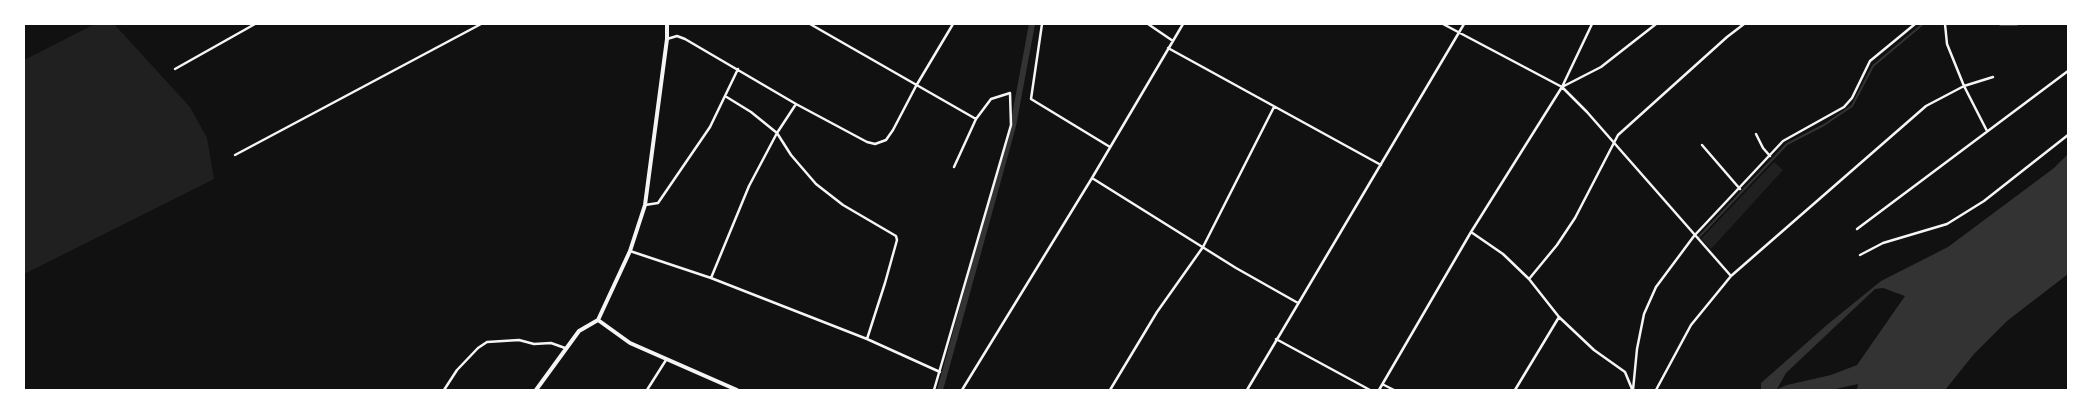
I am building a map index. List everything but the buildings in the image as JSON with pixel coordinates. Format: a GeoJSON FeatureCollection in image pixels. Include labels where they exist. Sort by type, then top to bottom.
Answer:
{"type":"FeatureCollection","features":[{"type":"Feature","properties":{"kind":"main road"},"geometry":{"type":"LineString","coordinates":[[536,390],[579,331],[598,320],[630,251],[645,205],[667,39],[667,24]]}},
{"type":"Feature","properties":{"kind":"main road"},"geometry":{"type":"LineString","coordinates":[[598,320],[630,343],[737,390]]}},
{"type":"Feature","properties":{"kind":"street"},"geometry":{"type":"LineString","coordinates":[[175,69],[255,24]]}},
{"type":"Feature","properties":{"kind":"street"},"geometry":{"type":"LineString","coordinates":[[235,155],[481,24]]}},
{"type":"Feature","properties":{"kind":"street"},"geometry":{"type":"LineString","coordinates":[[810,24],[976,119]]}},
{"type":"Feature","properties":{"kind":"street"},"geometry":{"type":"LineString","coordinates":[[667,39],[677,36],[685,39],[796,104],[867,142],[875,144],[886,140],[893,130],[916,86],[953,24]]}},
{"type":"Feature","properties":{"kind":"street"},"geometry":{"type":"LineString","coordinates":[[1042,24],[1031,98],[1110,147]]}},
{"type":"Feature","properties":{"kind":"street"},"geometry":{"type":"LineString","coordinates":[[1148,24],[1173,41]]}},
{"type":"Feature","properties":{"kind":"street"},"geometry":{"type":"LineString","coordinates":[[962,390],[1092,178],[1183,24]]}},
{"type":"Feature","properties":{"kind":"street"},"geometry":{"type":"LineString","coordinates":[[1443,24],[1562,87],[1731,276]]}},
{"type":"Feature","properties":{"kind":"street"},"geometry":{"type":"LineString","coordinates":[[1247,390],[1464,24]]}},
{"type":"Feature","properties":{"kind":"street"},"geometry":{"type":"LineString","coordinates":[[1379,390],[1384,385],[1471,232],[1562,87],[1592,24]]}},
{"type":"Feature","properties":{"kind":"street"},"geometry":{"type":"LineString","coordinates":[[1562,87],[1601,66],[1656,24]]}},
{"type":"Feature","properties":{"kind":"street"},"geometry":{"type":"LineString","coordinates":[[1529,279],[1557,245],[1575,218],[1618,135],[1727,36],[1744,24]]}},
{"type":"Feature","properties":{"kind":"street"},"geometry":{"type":"LineString","coordinates":[[1633,390],[1637,349],[1644,314],[1656,287],[1694,236],[1783,141],[1844,107],[1852,98],[1870,62],[1915,24]]}},
{"type":"Feature","properties":{"kind":"street"},"geometry":{"type":"LineString","coordinates":[[1945,24],[1947,44],[1964,86],[1987,131]]}},
{"type":"Feature","properties":{"kind":"street"},"geometry":{"type":"LineString","coordinates":[[2000,24],[2017,24]]}},
{"type":"Feature","properties":{"kind":"street"},"geometry":{"type":"LineString","coordinates":[[1168,48],[1381,165]]}},
{"type":"Feature","properties":{"kind":"street"},"geometry":{"type":"LineString","coordinates":[[645,205],[658,203],[710,127],[738,69]]}},
{"type":"Feature","properties":{"kind":"street"},"geometry":{"type":"LineString","coordinates":[[1857,229],[2068,71]]}},
{"type":"Feature","properties":{"kind":"street"},"geometry":{"type":"LineString","coordinates":[[1656,390],[1691,325],[1731,276],[1926,106],[1964,86],[1993,77]]}},
{"type":"Feature","properties":{"kind":"street"},"geometry":{"type":"LineString","coordinates":[[934,390],[1011,125],[1010,93],[991,98],[976,119],[954,167]]}},
{"type":"Feature","properties":{"kind":"street"},"geometry":{"type":"LineString","coordinates":[[725,96],[751,112],[777,133],[816,184],[843,205],[896,236],[897,240],[890,266],[867,339]]}},
{"type":"Feature","properties":{"kind":"street"},"geometry":{"type":"LineString","coordinates":[[711,278],[749,186],[777,133],[796,104]]}},
{"type":"Feature","properties":{"kind":"street"},"geometry":{"type":"LineString","coordinates":[[1110,390],[1157,312],[1203,247],[1274,107]]}},
{"type":"Feature","properties":{"kind":"street"},"geometry":{"type":"LineString","coordinates":[[1756,134],[1763,148],[1770,156]]}},
{"type":"Feature","properties":{"kind":"street"},"geometry":{"type":"LineString","coordinates":[[1860,255],[1883,243],[1947,224],[1984,201],[2068,135]]}},
{"type":"Feature","properties":{"kind":"street"},"geometry":{"type":"LineString","coordinates":[[1702,145],[1740,189]]}},
{"type":"Feature","properties":{"kind":"street"},"geometry":{"type":"LineString","coordinates":[[1092,178],[1298,303]]}},
{"type":"Feature","properties":{"kind":"street"},"geometry":{"type":"LineString","coordinates":[[1471,232],[1503,254],[1529,279],[1559,317],[1594,350],[1625,372],[1633,390]]}},
{"type":"Feature","properties":{"kind":"street"},"geometry":{"type":"LineString","coordinates":[[630,251],[711,278],[867,339],[940,372]]}},
{"type":"Feature","properties":{"kind":"street"},"geometry":{"type":"LineString","coordinates":[[1515,390],[1559,317]]}},
{"type":"Feature","properties":{"kind":"street"},"geometry":{"type":"LineString","coordinates":[[1276,339],[1370,390]]}},
{"type":"Feature","properties":{"kind":"street"},"geometry":{"type":"LineString","coordinates":[[444,390],[457,370],[486,342],[519,340],[534,344],[551,343],[565,348]]}},
{"type":"Feature","properties":{"kind":"street"},"geometry":{"type":"LineString","coordinates":[[647,390],[667,358]]}},
{"type":"Feature","properties":{"kind":"street"},"geometry":{"type":"LineString","coordinates":[[1384,385],[1394,390]]}},
{"type":"Feature","properties":{"kind":"shaded area"},"geometry":{"type":"Polygon","coordinates":[[[95,24],[114,24],[190,107],[207,138],[214,179],[24,274],[24,60],[95,24]]]}},
{"type":"Feature","properties":{"kind":"shaded area"},"geometry":{"type":"Polygon","coordinates":[[[2068,154],[2068,274],[2007,321],[1974,354],[1945,390],[1857,390],[1858,384],[1831,390],[1761,390],[1761,383],[1828,324],[1881,281],[1948,247],[2054,168],[2068,154]],[[1883,288],[1875,289],[1786,373],[1777,389],[1831,375],[1857,365],[1905,296],[1883,288]]]}},
{"type":"Feature","properties":{"kind":"shaded area"},"geometry":{"type":"Polygon","coordinates":[[[1774,162],[1783,170],[1711,249],[1701,239],[1774,162]]]}},
{"type":"Feature","properties":{"kind":"waterway"},"geometry":{"type":"LineString","coordinates":[[940,390],[1013,126],[1032,24]]}},
{"type":"Feature","properties":{"kind":"waterway"},"geometry":{"type":"LineString","coordinates":[[1699,237],[1787,144],[1824,125],[1852,106],[1873,66],[1923,24]]}}]}
